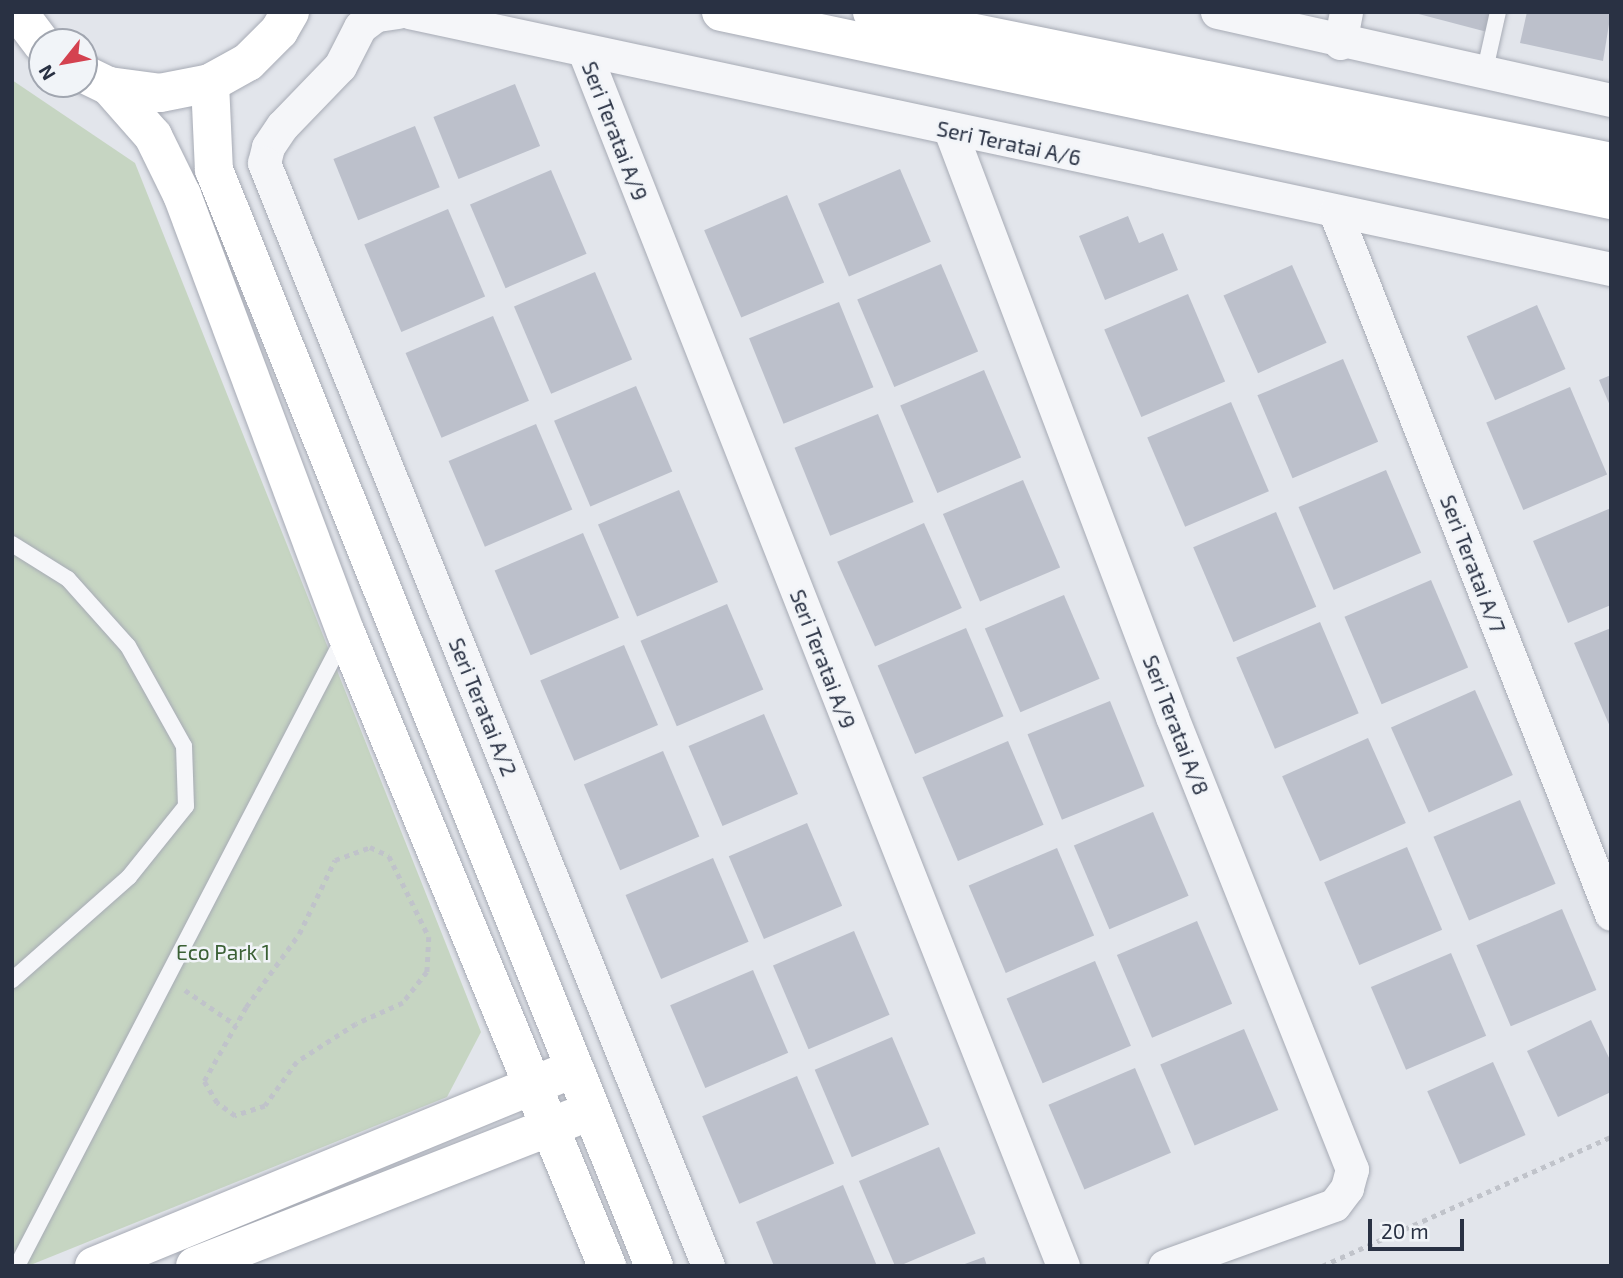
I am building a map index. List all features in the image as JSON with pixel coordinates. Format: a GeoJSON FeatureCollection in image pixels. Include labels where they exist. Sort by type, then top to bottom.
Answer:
{"type":"FeatureCollection","features":[{"type":"Feature","properties":{"kind":"street"},"geometry":{"type":"LineString","coordinates":[[18,12],[30,28]]}},
{"type":"Feature","properties":{"kind":"street"},"geometry":{"type":"LineString","coordinates":[[98,80],[160,93],[210,83],[248,62],[279,31],[290,12]]}},
{"type":"Feature","properties":{"kind":"street","name":"Seri Teratai A/2"},"geometry":{"type":"LineString","coordinates":[[398,12],[376,15],[360,27],[340,66],[282,126],[268,147],[264,163],[709,1266]]}},
{"type":"Feature","properties":{"kind":"street","name":"Seri Teratai A/6"},"geometry":{"type":"LineString","coordinates":[[409,12],[950,130],[1611,269]]}},
{"type":"Feature","properties":{"kind":"street"},"geometry":{"type":"LineString","coordinates":[[721,12],[1611,200]]}},
{"type":"Feature","properties":{"kind":"street"},"geometry":{"type":"LineString","coordinates":[[872,12],[1611,162]]}},
{"type":"Feature","properties":{"kind":"street"},"geometry":{"type":"LineString","coordinates":[[1217,12],[1343,27],[1484,74],[1611,100]]}},
{"type":"Feature","properties":{"kind":"street","name":"Seri Teratai A/9"},"geometry":{"type":"LineString","coordinates":[[584,51],[1063,1266]]}},
{"type":"Feature","properties":{"kind":"street"},"geometry":{"type":"LineString","coordinates":[[98,81],[153,136],[181,195],[346,634],[552,1126],[607,1266]]}},
{"type":"Feature","properties":{"kind":"street"},"geometry":{"type":"LineString","coordinates":[[210,83],[214,170],[654,1266]]}},
{"type":"Feature","properties":{"kind":"street","name":"Seri Teratai A/8"},"geometry":{"type":"LineString","coordinates":[[950,130],[1172,717],[1352,1169],[1347,1188],[1334,1205],[1165,1266]]}},
{"type":"Feature","properties":{"kind":"street","name":"Seri Teratai A/7"},"geometry":{"type":"LineString","coordinates":[[1335,212],[1611,915]]}},
{"type":"Feature","properties":{"kind":"street"},"geometry":{"type":"LineString","coordinates":[[195,1266],[253,1238],[535,1086],[574,1068]]}},
{"type":"Feature","properties":{"kind":"street"},"geometry":{"type":"LineString","coordinates":[[94,1266],[253,1238],[592,1110]]}},
{"type":"Feature","properties":{"kind":"lane"},"geometry":{"type":"LineString","coordinates":[[1484,74],[1499,12]]}},
{"type":"Feature","properties":{"kind":"lane"},"geometry":{"type":"LineString","coordinates":[[12,544],[68,579],[128,646],[184,746],[186,806],[129,877],[12,980]]}},
{"type":"Feature","properties":{"kind":"lane"},"geometry":{"type":"LineString","coordinates":[[17,1266],[346,634]]}},
{"type":"Feature","properties":{"kind":"path"},"geometry":{"type":"LineString","coordinates":[[370,847],[389,856],[429,937],[427,972],[403,1003],[356,1024],[297,1062],[265,1106],[235,1116],[217,1103],[204,1081],[236,1025],[299,933],[335,860],[370,847]]}},
{"type":"Feature","properties":{"kind":"path"},"geometry":{"type":"LineString","coordinates":[[167,977],[236,1025]]}},
{"type":"Feature","properties":{"kind":"path"},"geometry":{"type":"LineString","coordinates":[[1322,1266],[1611,1137]]}},
{"type":"Feature","properties":{"kind":"green space","name":"Eco Park 1"},"geometry":{"type":"Polygon","coordinates":[[[12,80],[28,91],[28,98],[39,98],[135,163],[481,1032],[447,1097],[28,1266],[12,1266],[12,80]]]}},
{"type":"Feature","properties":{"kind":"building"},"geometry":{"type":"Polygon","coordinates":[[[1411,12],[1496,12],[1491,33],[1411,12]]]}},
{"type":"Feature","properties":{"kind":"building"},"geometry":{"type":"Polygon","coordinates":[[[1527,12],[1611,12],[1603,61],[1520,43],[1527,12]]]}},
{"type":"Feature","properties":{"kind":"building"},"geometry":{"type":"Polygon","coordinates":[[[515,84],[540,146],[459,179],[433,117],[515,84]]]}},
{"type":"Feature","properties":{"kind":"building"},"geometry":{"type":"Polygon","coordinates":[[[415,126],[440,187],[358,220],[333,159],[415,126]]]}},
{"type":"Feature","properties":{"kind":"building"},"geometry":{"type":"Polygon","coordinates":[[[900,169],[931,242],[849,276],[818,204],[900,169]]]}},
{"type":"Feature","properties":{"kind":"building"},"geometry":{"type":"Polygon","coordinates":[[[551,170],[587,254],[506,288],[470,204],[551,170]]]}},
{"type":"Feature","properties":{"kind":"building"},"geometry":{"type":"Polygon","coordinates":[[[787,195],[824,282],[741,318],[704,230],[787,195]]]}},
{"type":"Feature","properties":{"kind":"building"},"geometry":{"type":"Polygon","coordinates":[[[448,209],[485,296],[401,332],[364,245],[448,209]]]}},
{"type":"Feature","properties":{"kind":"building"},"geometry":{"type":"Polygon","coordinates":[[[1128,216],[1139,243],[1163,233],[1178,270],[1105,300],[1079,236],[1128,216]]]}},
{"type":"Feature","properties":{"kind":"building"},"geometry":{"type":"Polygon","coordinates":[[[941,264],[978,351],[894,387],[857,300],[941,264]]]}},
{"type":"Feature","properties":{"kind":"building"},"geometry":{"type":"Polygon","coordinates":[[[1292,265],[1327,343],[1258,373],[1223,296],[1292,265]]]}},
{"type":"Feature","properties":{"kind":"building"},"geometry":{"type":"Polygon","coordinates":[[[595,272],[632,359],[551,394],[514,306],[595,272]]]}},
{"type":"Feature","properties":{"kind":"building"},"geometry":{"type":"Polygon","coordinates":[[[1188,294],[1225,381],[1141,417],[1104,330],[1188,294]]]}},
{"type":"Feature","properties":{"kind":"building"},"geometry":{"type":"Polygon","coordinates":[[[839,302],[873,387],[784,424],[749,338],[839,302]]]}},
{"type":"Feature","properties":{"kind":"building"},"geometry":{"type":"Polygon","coordinates":[[[1537,305],[1565,369],[1495,400],[1467,336],[1537,305]]]}},
{"type":"Feature","properties":{"kind":"building"},"geometry":{"type":"Polygon","coordinates":[[[493,316],[529,401],[441,438],[406,353],[493,316]]]}},
{"type":"Feature","properties":{"kind":"building"},"geometry":{"type":"Polygon","coordinates":[[[1343,359],[1378,442],[1293,478],[1257,395],[1343,359]]]}},
{"type":"Feature","properties":{"kind":"building"},"geometry":{"type":"Polygon","coordinates":[[[984,370],[1021,457],[937,493],[900,406],[984,370]]]}},
{"type":"Feature","properties":{"kind":"building"},"geometry":{"type":"Polygon","coordinates":[[[1611,375],[1611,408],[1599,380],[1611,375]]]}},
{"type":"Feature","properties":{"kind":"building"},"geometry":{"type":"Polygon","coordinates":[[[636,386],[672,472],[590,506],[554,421],[636,386]]]}},
{"type":"Feature","properties":{"kind":"building"},"geometry":{"type":"Polygon","coordinates":[[[1570,387],[1607,474],[1523,510],[1486,423],[1570,387]]]}},
{"type":"Feature","properties":{"kind":"building"},"geometry":{"type":"Polygon","coordinates":[[[1231,402],[1269,491],[1185,527],[1147,438],[1231,402]]]}},
{"type":"Feature","properties":{"kind":"building"},"geometry":{"type":"Polygon","coordinates":[[[878,414],[914,502],[830,536],[795,448],[878,414]]]}},
{"type":"Feature","properties":{"kind":"building"},"geometry":{"type":"Polygon","coordinates":[[[536,424],[572,510],[485,547],[449,461],[536,424]]]}},
{"type":"Feature","properties":{"kind":"building"},"geometry":{"type":"Polygon","coordinates":[[[1386,470],[1421,553],[1334,590],[1299,507],[1386,470]]]}},
{"type":"Feature","properties":{"kind":"building"},"geometry":{"type":"Polygon","coordinates":[[[1023,480],[1060,567],[980,601],[943,514],[1023,480]]]}},
{"type":"Feature","properties":{"kind":"building"},"geometry":{"type":"Polygon","coordinates":[[[679,490],[718,582],[637,616],[598,524],[679,490]]]}},
{"type":"Feature","properties":{"kind":"building"},"geometry":{"type":"Polygon","coordinates":[[[1611,508],[1611,605],[1568,623],[1533,541],[1611,508]]]}},
{"type":"Feature","properties":{"kind":"building"},"geometry":{"type":"Polygon","coordinates":[[[1276,512],[1316,607],[1233,642],[1193,547],[1276,512]]]}},
{"type":"Feature","properties":{"kind":"building"},"geometry":{"type":"Polygon","coordinates":[[[924,523],[962,608],[875,647],[837,562],[924,523]]]}},
{"type":"Feature","properties":{"kind":"building"},"geometry":{"type":"Polygon","coordinates":[[[583,533],[619,618],[531,655],[495,571],[583,533]]]}},
{"type":"Feature","properties":{"kind":"building"},"geometry":{"type":"Polygon","coordinates":[[[1431,580],[1468,667],[1382,704],[1344,617],[1431,580]]]}},
{"type":"Feature","properties":{"kind":"building"},"geometry":{"type":"Polygon","coordinates":[[[1064,595],[1100,679],[1020,712],[985,629],[1064,595]]]}},
{"type":"Feature","properties":{"kind":"building"},"geometry":{"type":"Polygon","coordinates":[[[727,604],[763,690],[677,726],[640,641],[727,604]]]}},
{"type":"Feature","properties":{"kind":"building"},"geometry":{"type":"Polygon","coordinates":[[[1320,622],[1359,713],[1275,749],[1236,658],[1320,622]]]}},
{"type":"Feature","properties":{"kind":"building"},"geometry":{"type":"Polygon","coordinates":[[[966,628],[1004,716],[915,754],[878,666],[966,628]]]}},
{"type":"Feature","properties":{"kind":"building"},"geometry":{"type":"Polygon","coordinates":[[[1611,628],[1611,729],[1574,643],[1611,628]]]}},
{"type":"Feature","properties":{"kind":"building"},"geometry":{"type":"Polygon","coordinates":[[[624,645],[658,725],[574,761],[540,681],[624,645]]]}},
{"type":"Feature","properties":{"kind":"building"},"geometry":{"type":"Polygon","coordinates":[[[1475,690],[1513,775],[1429,812],[1391,727],[1475,690]]]}},
{"type":"Feature","properties":{"kind":"building"},"geometry":{"type":"Polygon","coordinates":[[[1110,701],[1144,786],[1062,820],[1027,734],[1110,701]]]}},
{"type":"Feature","properties":{"kind":"building"},"geometry":{"type":"Polygon","coordinates":[[[764,714],[798,794],[723,826],[689,746],[764,714]]]}},
{"type":"Feature","properties":{"kind":"building"},"geometry":{"type":"Polygon","coordinates":[[[1368,738],[1406,823],[1320,861],[1282,776],[1368,738]]]}},
{"type":"Feature","properties":{"kind":"building"},"geometry":{"type":"Polygon","coordinates":[[[1008,741],[1044,825],[958,861],[922,777],[1008,741]]]}},
{"type":"Feature","properties":{"kind":"building"},"geometry":{"type":"Polygon","coordinates":[[[663,751],[699,837],[620,870],[584,785],[663,751]]]}},
{"type":"Feature","properties":{"kind":"building"},"geometry":{"type":"Polygon","coordinates":[[[1520,800],[1556,884],[1469,920],[1433,837],[1520,800]]]}},
{"type":"Feature","properties":{"kind":"building"},"geometry":{"type":"Polygon","coordinates":[[[1153,812],[1189,896],[1109,929],[1074,846],[1153,812]]]}},
{"type":"Feature","properties":{"kind":"building"},"geometry":{"type":"Polygon","coordinates":[[[807,823],[842,906],[764,939],[729,856],[807,823]]]}},
{"type":"Feature","properties":{"kind":"building"},"geometry":{"type":"Polygon","coordinates":[[[1407,847],[1442,930],[1359,965],[1324,882],[1407,847]]]}},
{"type":"Feature","properties":{"kind":"building"},"geometry":{"type":"Polygon","coordinates":[[[1057,848],[1094,935],[1006,973],[969,886],[1057,848]]]}},
{"type":"Feature","properties":{"kind":"building"},"geometry":{"type":"Polygon","coordinates":[[[713,858],[749,942],[661,979],[626,895],[713,858]]]}},
{"type":"Feature","properties":{"kind":"building"},"geometry":{"type":"Polygon","coordinates":[[[1562,909],[1596,990],[1511,1026],[1476,945],[1562,909]]]}},
{"type":"Feature","properties":{"kind":"building"},"geometry":{"type":"Polygon","coordinates":[[[1197,921],[1232,1004],[1152,1038],[1117,955],[1197,921]]]}},
{"type":"Feature","properties":{"kind":"building"},"geometry":{"type":"Polygon","coordinates":[[[854,931],[890,1015],[809,1049],[773,965],[854,931]]]}},
{"type":"Feature","properties":{"kind":"building"},"geometry":{"type":"Polygon","coordinates":[[[1451,953],[1486,1036],[1406,1070],[1371,987],[1451,953]]]}},
{"type":"Feature","properties":{"kind":"building"},"geometry":{"type":"Polygon","coordinates":[[[1095,961],[1131,1046],[1043,1083],[1007,999],[1095,961]]]}},
{"type":"Feature","properties":{"kind":"building"},"geometry":{"type":"Polygon","coordinates":[[[753,970],[788,1053],[705,1088],[670,1005],[753,970]]]}},
{"type":"Feature","properties":{"kind":"building"},"geometry":{"type":"Polygon","coordinates":[[[1591,1020],[1611,1062],[1611,1092],[1558,1117],[1527,1051],[1591,1020]]]}},
{"type":"Feature","properties":{"kind":"building"},"geometry":{"type":"Polygon","coordinates":[[[1244,1029],[1278,1110],[1195,1146],[1160,1065],[1244,1029]]]}},
{"type":"Feature","properties":{"kind":"building"},"geometry":{"type":"Polygon","coordinates":[[[892,1037],[929,1124],[852,1157],[815,1070],[892,1037]]]}},
{"type":"Feature","properties":{"kind":"building"},"geometry":{"type":"Polygon","coordinates":[[[1493,1062],[1526,1135],[1460,1164],[1427,1091],[1493,1062]]]}},
{"type":"Feature","properties":{"kind":"building"},"geometry":{"type":"Polygon","coordinates":[[[1135,1068],[1171,1153],[1084,1189],[1048,1105],[1135,1068]]]}},
{"type":"Feature","properties":{"kind":"building"},"geometry":{"type":"Polygon","coordinates":[[[797,1076],[834,1163],[739,1204],[702,1116],[797,1076]]]}},
{"type":"Feature","properties":{"kind":"building"},"geometry":{"type":"Polygon","coordinates":[[[939,1147],[976,1234],[895,1266],[859,1181],[939,1147]]]}},
{"type":"Feature","properties":{"kind":"building"},"geometry":{"type":"Polygon","coordinates":[[[843,1185],[877,1266],[774,1266],[756,1222],[843,1185]]]}},
{"type":"Feature","properties":{"kind":"building"},"geometry":{"type":"Polygon","coordinates":[[[984,1257],[987,1266],[962,1266],[962,1265],[984,1257]]]}}]}
